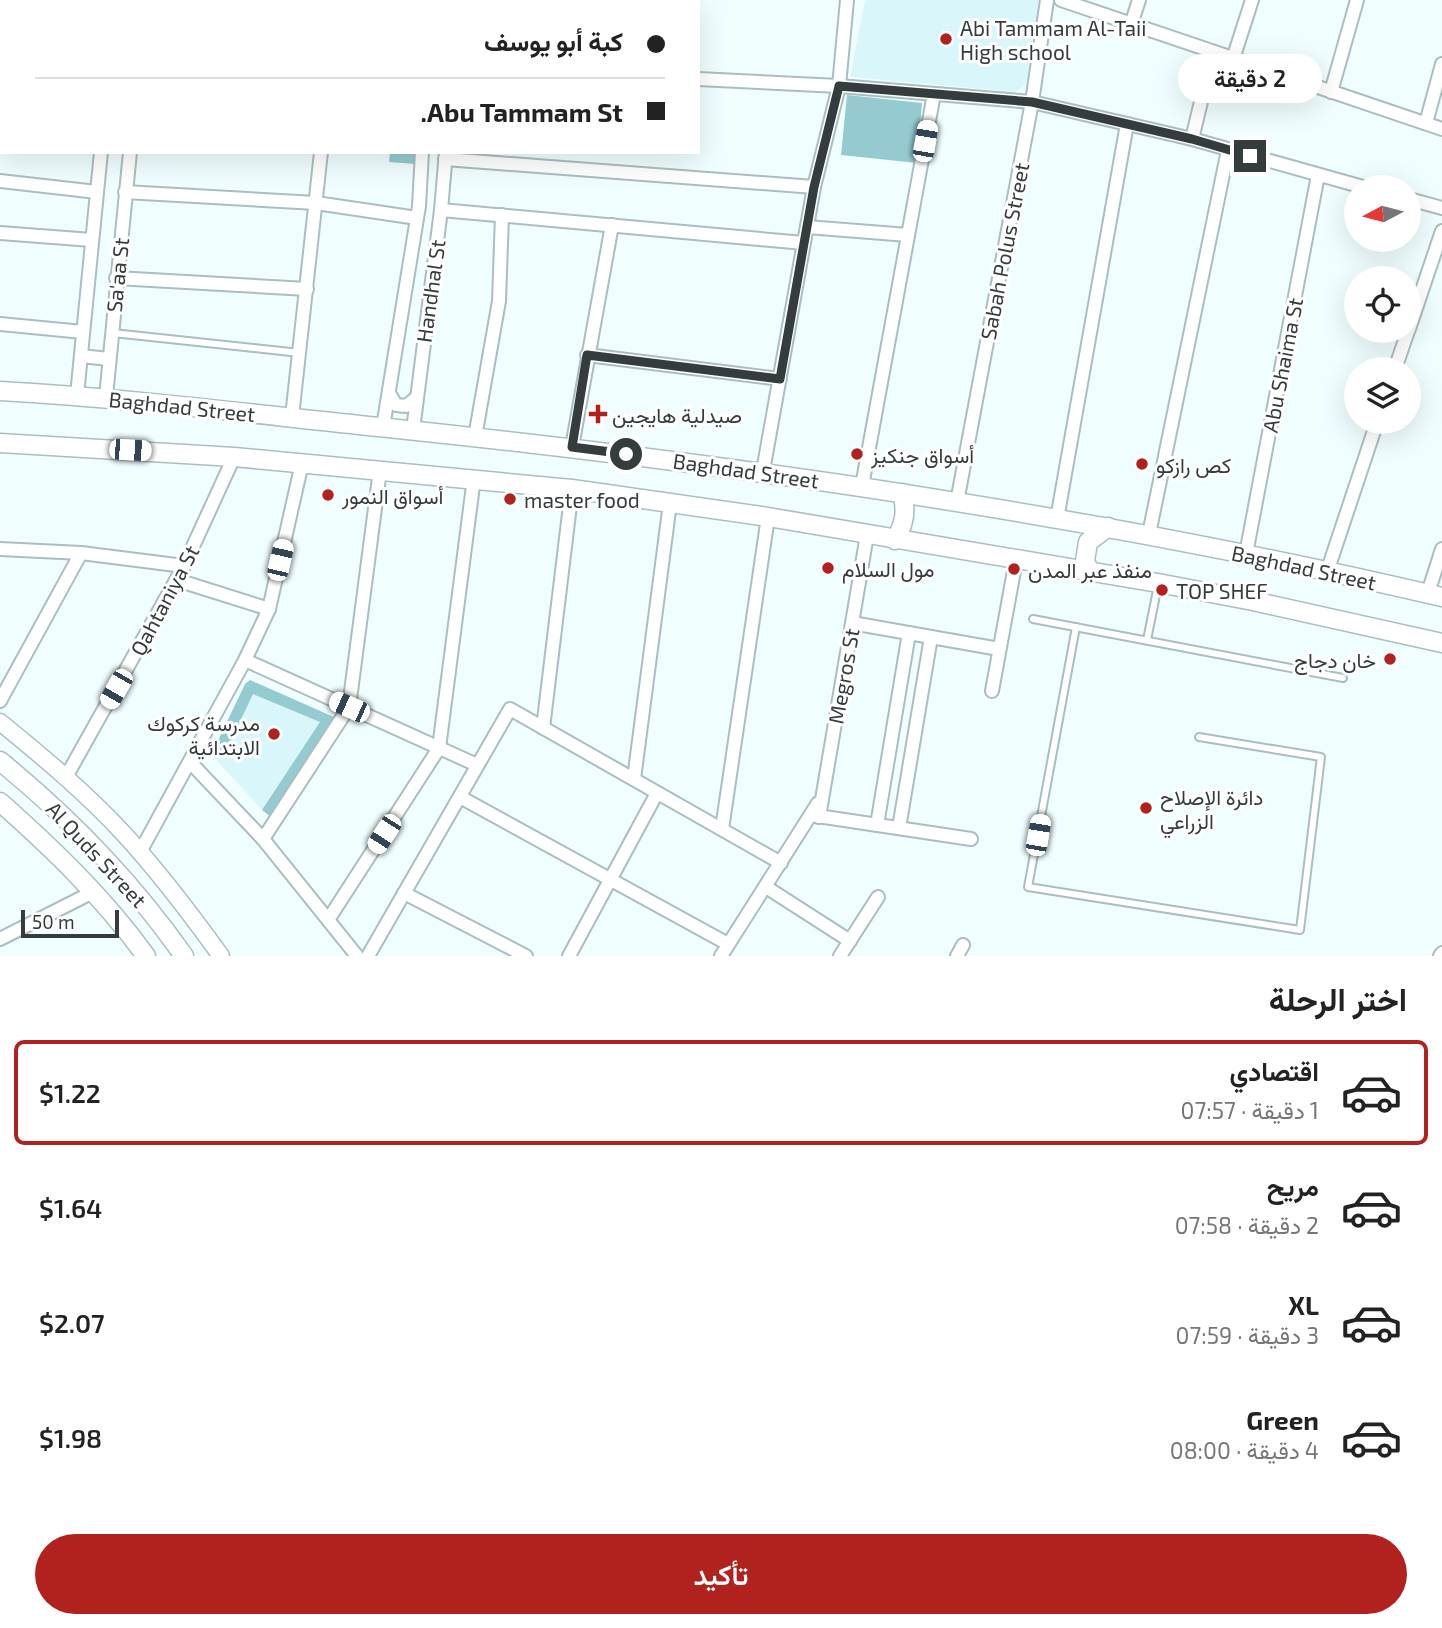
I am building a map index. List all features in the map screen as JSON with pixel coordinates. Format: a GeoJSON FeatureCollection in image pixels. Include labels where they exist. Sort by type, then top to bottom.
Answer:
{"type":"FeatureCollection","features":[{"type":"Feature","properties":{"kind":"main road","name":"Baghdad Street"},"geometry":{"type":"LineString","coordinates":[[0,391],[106,397],[572,447],[763,471],[1149,534],[1435,595]]}},
{"type":"Feature","properties":{"kind":"main road","name":"Baghdad Street"},"geometry":{"type":"LineString","coordinates":[[0,443],[234,457],[572,489],[768,517],[1158,583],[1442,643]]}},
{"type":"Feature","properties":{"kind":"main road"},"geometry":{"type":"LineString","coordinates":[[895,540],[905,512],[902,493]]}},
{"type":"Feature","properties":{"kind":"main road"},"geometry":{"type":"LineString","coordinates":[[1090,572],[1085,561],[1088,542],[1108,527]]}},
{"type":"Feature","properties":{"kind":"main road","name":"Al Quds Street"},"geometry":{"type":"LineString","coordinates":[[0,761],[97,849],[125,879],[184,956]]}},
{"type":"Feature","properties":{"kind":"main road","name":"Al Quds Street"},"geometry":{"type":"LineString","coordinates":[[0,802],[66,863],[146,956]]}},
{"type":"Feature","properties":{"kind":"street"},"geometry":{"type":"LineString","coordinates":[[763,471],[814,187],[839,86],[847,0]]}},
{"type":"Feature","properties":{"kind":"street","name":"Sabah Polus Street"},"geometry":{"type":"LineString","coordinates":[[957,502],[1032,102],[1048,0]]}},
{"type":"Feature","properties":{"kind":"street"},"geometry":{"type":"LineString","coordinates":[[1060,0],[1442,129]]}},
{"type":"Feature","properties":{"kind":"street"},"geometry":{"type":"LineString","coordinates":[[1131,25],[1139,0]]}},
{"type":"Feature","properties":{"kind":"street"},"geometry":{"type":"LineString","coordinates":[[1233,59],[1252,0]]}},
{"type":"Feature","properties":{"kind":"street"},"geometry":{"type":"LineString","coordinates":[[1331,92],[1357,0]]}},
{"type":"Feature","properties":{"kind":"street"},"geometry":{"type":"LineString","coordinates":[[1192,139],[1213,52]]}},
{"type":"Feature","properties":{"kind":"street"},"geometry":{"type":"LineString","coordinates":[[1426,123],[1442,64]]}},
{"type":"Feature","properties":{"kind":"street"},"geometry":{"type":"LineString","coordinates":[[700,79],[839,86],[1032,102],[1192,139],[1344,182]]}},
{"type":"Feature","properties":{"kind":"street"},"geometry":{"type":"LineString","coordinates":[[862,486],[934,94]]}},
{"type":"Feature","properties":{"kind":"street"},"geometry":{"type":"LineString","coordinates":[[1057,519],[1127,124]]}},
{"type":"Feature","properties":{"kind":"street"},"geometry":{"type":"LineString","coordinates":[[1149,534],[1228,150]]}},
{"type":"Feature","properties":{"kind":"street","name":"Sa'aa St"},"geometry":{"type":"LineString","coordinates":[[77,395],[101,154]]}},
{"type":"Feature","properties":{"kind":"street","name":"Sa'aa St"},"geometry":{"type":"LineString","coordinates":[[106,397],[130,154]]}},
{"type":"Feature","properties":{"kind":"street"},"geometry":{"type":"LineString","coordinates":[[292,417],[321,154]]}},
{"type":"Feature","properties":{"kind":"street","name":"Handhal St"},"geometry":{"type":"LineString","coordinates":[[383,427],[417,218],[422,154]]}},
{"type":"Feature","properties":{"kind":"street"},"geometry":{"type":"LineString","coordinates":[[445,156],[814,187]]}},
{"type":"Feature","properties":{"kind":"street","name":"Handhal St"},"geometry":{"type":"LineString","coordinates":[[413,430],[441,210],[445,156]]}},
{"type":"Feature","properties":{"kind":"street","name":"Abu Shaima St"},"geometry":{"type":"LineString","coordinates":[[1246,554],[1318,176]]}},
{"type":"Feature","properties":{"kind":"street"},"geometry":{"type":"LineString","coordinates":[[0,181],[97,192]]}},
{"type":"Feature","properties":{"kind":"street"},"geometry":{"type":"LineString","coordinates":[[125,192],[316,203],[417,218]]}},
{"type":"Feature","properties":{"kind":"street"},"geometry":{"type":"LineString","coordinates":[[1421,202],[1442,208]]}},
{"type":"Feature","properties":{"kind":"street"},"geometry":{"type":"LineString","coordinates":[[441,210],[804,243]]}},
{"type":"Feature","properties":{"kind":"street"},"geometry":{"type":"LineString","coordinates":[[475,437],[499,302],[502,215]]}},
{"type":"Feature","properties":{"kind":"street"},"geometry":{"type":"LineString","coordinates":[[572,447],[611,225]]}},
{"type":"Feature","properties":{"kind":"street"},"geometry":{"type":"LineString","coordinates":[[807,227],[908,235]]}},
{"type":"Feature","properties":{"kind":"street"},"geometry":{"type":"LineString","coordinates":[[1421,292],[1442,231]]}},
{"type":"Feature","properties":{"kind":"street"},"geometry":{"type":"LineString","coordinates":[[0,233],[92,240]]}},
{"type":"Feature","properties":{"kind":"street"},"geometry":{"type":"LineString","coordinates":[[116,278],[307,289]]}},
{"type":"Feature","properties":{"kind":"street"},"geometry":{"type":"LineString","coordinates":[[0,324],[83,332]]}},
{"type":"Feature","properties":{"kind":"street"},"geometry":{"type":"LineString","coordinates":[[587,355],[780,379]]}},
{"type":"Feature","properties":{"kind":"street"},"geometry":{"type":"LineString","coordinates":[[81,356],[109,359]]}},
{"type":"Feature","properties":{"kind":"street"},"geometry":{"type":"LineString","coordinates":[[389,393],[396,405],[406,406],[415,399]]}},
{"type":"Feature","properties":{"kind":"street"},"geometry":{"type":"LineString","coordinates":[[1327,572],[1373,434]]}},
{"type":"Feature","properties":{"kind":"street","name":"Qahtaniya St"},"geometry":{"type":"LineString","coordinates":[[66,777],[177,580],[234,457]]}},
{"type":"Feature","properties":{"kind":"street"},"geometry":{"type":"LineString","coordinates":[[140,852],[191,763],[269,609],[302,463]]}},
{"type":"Feature","properties":{"kind":"street"},"geometry":{"type":"LineString","coordinates":[[263,839],[349,707],[380,470]]}},
{"type":"Feature","properties":{"kind":"street"},"geometry":{"type":"LineString","coordinates":[[328,920],[439,748],[474,478]]}},
{"type":"Feature","properties":{"kind":"street"},"geometry":{"type":"LineString","coordinates":[[543,728],[572,489]]}},
{"type":"Feature","properties":{"kind":"street"},"geometry":{"type":"LineString","coordinates":[[634,779],[670,503]]}},
{"type":"Feature","properties":{"kind":"street"},"geometry":{"type":"LineString","coordinates":[[722,829],[768,517]]}},
{"type":"Feature","properties":{"kind":"street","name":"Megros St"},"geometry":{"type":"LineString","coordinates":[[815,816],[822,795],[867,535]]}},
{"type":"Feature","properties":{"kind":"street"},"geometry":{"type":"LineString","coordinates":[[0,549],[81,553],[184,566]]}},
{"type":"Feature","properties":{"kind":"street"},"geometry":{"type":"LineString","coordinates":[[1435,595],[1442,549]]}},
{"type":"Feature","properties":{"kind":"street"},"geometry":{"type":"LineString","coordinates":[[0,701],[81,553]]}},
{"type":"Feature","properties":{"kind":"street"},"geometry":{"type":"LineString","coordinates":[[992,691],[1016,560]]}},
{"type":"Feature","properties":{"kind":"street"},"geometry":{"type":"LineString","coordinates":[[177,580],[269,609]]}},
{"type":"Feature","properties":{"kind":"street"},"geometry":{"type":"LineString","coordinates":[[852,623],[999,649]]}},
{"type":"Feature","properties":{"kind":"street"},"geometry":{"type":"LineString","coordinates":[[877,825],[909,633]]}},
{"type":"Feature","properties":{"kind":"street"},"geometry":{"type":"LineString","coordinates":[[899,828],[931,637]]}},
{"type":"Feature","properties":{"kind":"street"},"geometry":{"type":"LineString","coordinates":[[245,660],[477,765]]}},
{"type":"Feature","properties":{"kind":"street"},"geometry":{"type":"LineString","coordinates":[[368,956],[510,709],[781,863]]}},
{"type":"Feature","properties":{"kind":"street"},"geometry":{"type":"LineString","coordinates":[[0,722],[66,777],[140,852],[174,892],[220,956]]}},
{"type":"Feature","properties":{"kind":"street"},"geometry":{"type":"LineString","coordinates":[[191,763],[263,839],[357,956]]}},
{"type":"Feature","properties":{"kind":"street"},"geometry":{"type":"LineString","coordinates":[[569,956],[657,793]]}},
{"type":"Feature","properties":{"kind":"street"},"geometry":{"type":"LineString","coordinates":[[460,797],[728,944]]}},
{"type":"Feature","properties":{"kind":"street"},"geometry":{"type":"LineString","coordinates":[[721,956],[815,816],[971,839]]}},
{"type":"Feature","properties":{"kind":"street"},"geometry":{"type":"LineString","coordinates":[[766,887],[850,941]]}},
{"type":"Feature","properties":{"kind":"street"},"geometry":{"type":"LineString","coordinates":[[0,939],[93,892]]}},
{"type":"Feature","properties":{"kind":"street"},"geometry":{"type":"LineString","coordinates":[[404,893],[510,953],[526,956]]}},
{"type":"Feature","properties":{"kind":"street"},"geometry":{"type":"LineString","coordinates":[[840,956],[878,897]]}},
{"type":"Feature","properties":{"kind":"lane"},"geometry":{"type":"LineString","coordinates":[[111,332],[300,353]]}},
{"type":"Feature","properties":{"kind":"lane"},"geometry":{"type":"LineString","coordinates":[[1147,640],[1158,583]]}},
{"type":"Feature","properties":{"kind":"lane"},"geometry":{"type":"LineString","coordinates":[[1033,619],[1343,678]]}},
{"type":"Feature","properties":{"kind":"lane"},"geometry":{"type":"LineString","coordinates":[[1076,627],[1028,887],[1300,930],[1321,757],[1199,737]]}},
{"type":"Feature","properties":{"kind":"shaded area","name":"Abi Tammam Al-Taii High school"},"geometry":{"type":"Polygon","coordinates":[[[865,0],[1040,0],[1026,85],[1015,92],[850,77],[865,0]]]}},
{"type":"Feature","properties":{"kind":"shaded area","name":"مدرسة كركوك الابتدائية"},"geometry":{"type":"Polygon","coordinates":[[[250,680],[336,718],[271,817],[213,756],[245,684],[250,680]]]}},
{"type":"Feature","properties":{"kind":"building"},"geometry":{"type":"Polygon","coordinates":[[[847,95],[922,103],[917,163],[841,155],[847,95]]]}},
{"type":"Feature","properties":{"kind":"building"},"geometry":{"type":"Polygon","coordinates":[[[390,154],[415,154],[415,164],[389,162],[390,154]]]}},
{"type":"Feature","properties":{"kind":"building"},"geometry":{"type":"Polygon","coordinates":[[[250,680],[336,718],[271,817],[262,810],[320,722],[253,694],[224,755],[214,749],[245,684],[250,680]]]}},
{"type":"Feature","properties":{"kind":"place","name":"Abi Tammam Al-Taii High school"},"geometry":{"type":"Point","coordinates":[946,39]}},
{"type":"Feature","properties":{"kind":"place","name":"صيدلية هايجين"},"geometry":{"type":"Point","coordinates":[598,414]}},
{"type":"Feature","properties":{"kind":"place","name":"أسواق جنكيز"},"geometry":{"type":"Point","coordinates":[857,454]}},
{"type":"Feature","properties":{"kind":"place","name":"كص رازكو"},"geometry":{"type":"Point","coordinates":[1142,464]}},
{"type":"Feature","properties":{"kind":"place","name":"أسواق النمور"},"geometry":{"type":"Point","coordinates":[328,495]}},
{"type":"Feature","properties":{"kind":"place","name":"master food"},"geometry":{"type":"Point","coordinates":[510,499]}},
{"type":"Feature","properties":{"kind":"place","name":"مول السلام"},"geometry":{"type":"Point","coordinates":[828,568]}},
{"type":"Feature","properties":{"kind":"place","name":"منفذ عبر المدن"},"geometry":{"type":"Point","coordinates":[1014,569]}},
{"type":"Feature","properties":{"kind":"place","name":"TOP SHEF"},"geometry":{"type":"Point","coordinates":[1162,590]}},
{"type":"Feature","properties":{"kind":"place","name":"خان دجاج"},"geometry":{"type":"Point","coordinates":[1390,659]}},
{"type":"Feature","properties":{"kind":"place","name":"مدرسة كركوك الابتدائية"},"geometry":{"type":"Point","coordinates":[274,734]}},
{"type":"Feature","properties":{"kind":"place","name":"دائرة الإصلاح الزراعي"},"geometry":{"type":"Point","coordinates":[1146,808]}},
{"type":"Feature","properties":{"kind":"route"},"geometry":{"type":"LineString","coordinates":[[626,454],[572,447],[587,355],[780,379],[814,187],[839,86],[1032,102],[1192,139],[1250,156]]}}]}
